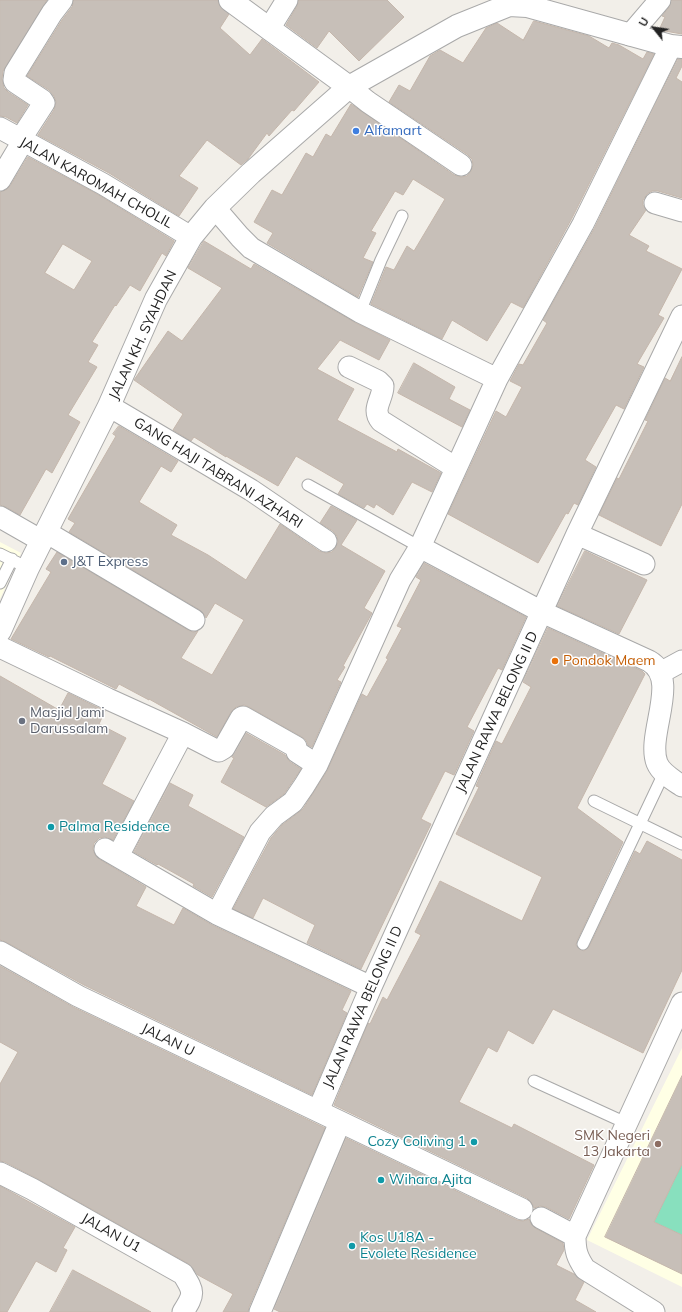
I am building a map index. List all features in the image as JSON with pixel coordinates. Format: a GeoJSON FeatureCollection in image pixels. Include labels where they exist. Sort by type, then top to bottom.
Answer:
{"type":"FeatureCollection","features":[{"type":"Feature","properties":{"kind":"street"},"geometry":{"type":"LineString","coordinates":[[0,180],[21,140],[44,103],[14,80],[15,73],[52,13],[62,0]]}},
{"type":"Feature","properties":{"kind":"street"},"geometry":{"type":"LineString","coordinates":[[230,0],[368,102],[461,165]]}},
{"type":"Feature","properties":{"kind":"street"},"geometry":{"type":"LineString","coordinates":[[269,29],[287,0]]}},
{"type":"Feature","properties":{"kind":"street"},"geometry":{"type":"LineString","coordinates":[[630,35],[660,0]]}},
{"type":"Feature","properties":{"kind":"street"},"geometry":{"type":"LineString","coordinates":[[217,914],[260,832],[274,816],[293,802],[317,765],[400,580],[420,547],[497,378],[583,224],[676,46],[630,35],[527,6],[502,4]]}},
{"type":"Feature","properties":{"kind":"street","name":"JALAN KH. SYAHDAN"},"geometry":{"type":"LineString","coordinates":[[0,631],[20,564],[44,536],[109,406],[156,299],[191,237],[215,208],[251,173],[349,87],[457,26],[502,4]]}},
{"type":"Feature","properties":{"kind":"street","name":"JALAN KAROMAH CHOLIL"},"geometry":{"type":"LineString","coordinates":[[0,128],[103,184],[191,237]]}},
{"type":"Feature","properties":{"kind":"street"},"geometry":{"type":"LineString","coordinates":[[655,202],[682,211]]}},
{"type":"Feature","properties":{"kind":"street"},"geometry":{"type":"LineString","coordinates":[[215,208],[240,238],[251,248],[360,312],[497,378]]}},
{"type":"Feature","properties":{"kind":"street","name":"JALAN RAWA BELONG II D"},"geometry":{"type":"LineString","coordinates":[[318,1111],[370,987],[577,534],[682,316]]}},
{"type":"Feature","properties":{"kind":"street"},"geometry":{"type":"LineString","coordinates":[[349,367],[378,381],[383,386],[383,392],[376,411],[377,416],[381,421],[456,468]]}},
{"type":"Feature","properties":{"kind":"street","name":"GANG HAJI TABRANI AZHARI"},"geometry":{"type":"LineString","coordinates":[[109,406],[251,490],[326,541]]}},
{"type":"Feature","properties":{"kind":"street"},"geometry":{"type":"LineString","coordinates":[[0,517],[44,536],[194,620]]}},
{"type":"Feature","properties":{"kind":"street"},"geometry":{"type":"LineString","coordinates":[[577,534],[644,564]]}},
{"type":"Feature","properties":{"kind":"street"},"geometry":{"type":"LineString","coordinates":[[420,547],[542,612],[657,666],[663,686],[655,752],[658,764],[664,773],[682,786]]}},
{"type":"Feature","properties":{"kind":"street"},"geometry":{"type":"LineString","coordinates":[[0,647],[108,699],[184,733],[216,750],[219,751],[224,748],[243,717],[296,747],[297,752],[317,765]]}},
{"type":"Feature","properties":{"kind":"street"},"geometry":{"type":"LineString","coordinates":[[660,673],[682,661]]}},
{"type":"Feature","properties":{"kind":"street"},"geometry":{"type":"LineString","coordinates":[[184,733],[112,852],[217,914],[370,987]]}},
{"type":"Feature","properties":{"kind":"street","name":"JALAN U"},"geometry":{"type":"LineString","coordinates":[[0,952],[78,996],[522,1209]]}},
{"type":"Feature","properties":{"kind":"street"},"geometry":{"type":"LineString","coordinates":[[654,1312],[585,1269],[579,1260],[575,1249],[575,1236],[682,1003]]}},
{"type":"Feature","properties":{"kind":"street"},"geometry":{"type":"LineString","coordinates":[[260,1312],[340,1122]]}},
{"type":"Feature","properties":{"kind":"street","name":"JALAN U1"},"geometry":{"type":"LineString","coordinates":[[0,1173],[32,1189],[183,1274],[192,1289],[192,1299],[184,1312]]}},
{"type":"Feature","properties":{"kind":"street"},"geometry":{"type":"LineString","coordinates":[[542,1218],[575,1236]]}},
{"type":"Feature","properties":{"kind":"lane"},"geometry":{"type":"LineString","coordinates":[[360,312],[381,260],[402,216]]}},
{"type":"Feature","properties":{"kind":"lane"},"geometry":{"type":"LineString","coordinates":[[308,485],[420,547]]}},
{"type":"Feature","properties":{"kind":"lane"},"geometry":{"type":"LineString","coordinates":[[0,554],[20,564],[0,583]]}},
{"type":"Feature","properties":{"kind":"lane"},"geometry":{"type":"LineString","coordinates":[[583,944],[664,773]]}},
{"type":"Feature","properties":{"kind":"lane"},"geometry":{"type":"LineString","coordinates":[[594,801],[682,844]]}},
{"type":"Feature","properties":{"kind":"lane"},"geometry":{"type":"LineString","coordinates":[[534,1081],[626,1123]]}},
{"type":"Feature","properties":{"kind":"shaded area"},"geometry":{"type":"Polygon","coordinates":[[[0,542],[21,553],[0,599],[0,542]]]}},
{"type":"Feature","properties":{"kind":"shaded area","name":"SMK Negeri 13 Jakarta"},"geometry":{"type":"Polygon","coordinates":[[[682,1048],[682,1287],[587,1240],[682,1048]]]}},
{"type":"Feature","properties":{"kind":"green space"},"geometry":{"type":"Polygon","coordinates":[[[682,1164],[682,1235],[654,1222],[682,1164]]]}},
{"type":"Feature","properties":{"kind":"building"},"geometry":{"type":"Polygon","coordinates":[[[0,0],[47,0],[3,71],[2,79],[4,88],[28,105],[17,123],[6,117],[0,116],[0,0]]]}},
{"type":"Feature","properties":{"kind":"building"},"geometry":{"type":"Polygon","coordinates":[[[74,0],[218,0],[219,5],[229,14],[220,28],[250,55],[262,39],[319,82],[294,111],[292,110],[269,136],[267,133],[248,159],[241,165],[207,140],[179,176],[198,188],[179,216],[109,173],[38,135],[54,110],[56,102],[54,96],[49,90],[27,76],[62,20],[72,7],[74,0]]]}},
{"type":"Feature","properties":{"kind":"building"},"geometry":{"type":"Polygon","coordinates":[[[299,0],[387,0],[404,17],[359,61],[329,31],[317,48],[286,25],[299,0]]]}},
{"type":"Feature","properties":{"kind":"building"},"geometry":{"type":"Polygon","coordinates":[[[672,0],[682,0],[682,34],[659,30],[665,17],[662,16],[672,0]]]}},
{"type":"Feature","properties":{"kind":"building"},"geometry":{"type":"Polygon","coordinates":[[[534,21],[589,36],[609,48],[612,43],[619,45],[643,59],[647,52],[654,54],[572,218],[523,308],[511,302],[487,341],[452,320],[442,339],[371,304],[386,267],[394,270],[407,246],[414,251],[445,199],[413,179],[403,195],[395,191],[371,231],[376,233],[363,258],[373,262],[358,297],[267,243],[273,233],[254,222],[272,190],[282,195],[306,153],[313,157],[326,134],[331,137],[351,104],[454,175],[461,177],[467,176],[473,165],[472,159],[468,155],[389,102],[399,85],[410,91],[430,56],[440,50],[463,63],[486,28],[497,23],[523,40],[534,21]]]}},
{"type":"Feature","properties":{"kind":"building"},"geometry":{"type":"Polygon","coordinates":[[[678,59],[682,59],[682,66],[676,78],[682,82],[682,198],[658,191],[652,191],[647,194],[643,200],[643,205],[646,210],[629,235],[649,246],[646,251],[682,269],[658,315],[664,318],[637,364],[644,367],[624,409],[616,405],[585,460],[596,467],[578,505],[574,503],[568,514],[566,513],[538,563],[448,514],[496,411],[506,417],[522,387],[510,381],[519,364],[523,365],[547,323],[543,320],[594,229],[678,59]]]}},
{"type":"Feature","properties":{"kind":"building"},"geometry":{"type":"Polygon","coordinates":[[[28,157],[97,194],[174,241],[166,256],[162,253],[140,291],[130,285],[116,306],[115,305],[92,342],[98,345],[88,362],[97,367],[68,415],[80,422],[52,473],[46,469],[20,515],[0,505],[0,192],[6,190],[28,157]],[[63,244],[45,273],[74,290],[92,261],[63,244]]]}},
{"type":"Feature","properties":{"kind":"building"},"geometry":{"type":"Polygon","coordinates":[[[204,241],[251,269],[254,264],[354,322],[390,340],[379,360],[340,340],[317,369],[354,389],[337,420],[397,452],[398,449],[441,473],[432,492],[412,482],[393,515],[376,504],[374,508],[367,504],[364,508],[338,494],[344,484],[296,456],[278,486],[194,437],[191,441],[173,430],[183,414],[134,380],[168,331],[182,341],[222,288],[188,268],[204,241]]]}},
{"type":"Feature","properties":{"kind":"building"},"geometry":{"type":"Polygon","coordinates":[[[682,357],[682,504],[661,546],[599,515],[648,421],[645,420],[665,378],[670,381],[682,357]]]}},
{"type":"Feature","properties":{"kind":"building"},"geometry":{"type":"Polygon","coordinates":[[[414,363],[455,387],[449,399],[470,410],[462,427],[398,393],[414,363]]]}},
{"type":"Feature","properties":{"kind":"building"},"geometry":{"type":"Polygon","coordinates":[[[119,426],[178,461],[171,472],[161,466],[139,502],[177,525],[171,535],[208,555],[246,580],[280,524],[319,551],[326,553],[332,552],[338,542],[337,536],[333,531],[320,523],[331,506],[357,520],[341,545],[385,571],[364,608],[372,613],[343,666],[345,667],[337,680],[341,682],[312,747],[308,745],[306,740],[302,737],[244,705],[236,707],[231,712],[217,737],[119,684],[116,689],[50,656],[49,657],[11,639],[51,572],[46,569],[57,552],[188,630],[193,632],[198,631],[181,658],[212,675],[244,620],[215,603],[206,618],[200,610],[69,532],[75,523],[68,519],[116,436],[113,434],[119,426]]]}},
{"type":"Feature","properties":{"kind":"building"},"geometry":{"type":"Polygon","coordinates":[[[585,551],[647,580],[619,634],[557,606],[585,551]]]}},
{"type":"Feature","properties":{"kind":"building"},"geometry":{"type":"Polygon","coordinates":[[[424,563],[526,617],[502,670],[498,668],[467,727],[474,731],[454,775],[445,771],[421,819],[431,824],[361,969],[307,943],[315,925],[263,898],[253,918],[233,909],[271,838],[282,825],[303,809],[327,771],[362,694],[367,697],[388,659],[386,658],[402,628],[397,626],[421,580],[416,577],[424,563]]]}},
{"type":"Feature","properties":{"kind":"building"},"geometry":{"type":"Polygon","coordinates":[[[548,628],[642,671],[645,674],[577,808],[623,842],[577,941],[576,945],[578,948],[584,951],[589,947],[635,851],[640,854],[647,841],[682,860],[682,970],[643,1053],[553,1009],[533,1044],[508,1030],[497,1052],[488,1047],[459,1102],[512,1128],[514,1124],[594,1165],[569,1219],[546,1207],[540,1206],[534,1208],[532,1203],[527,1198],[334,1105],[368,1023],[370,1024],[383,997],[387,1000],[421,935],[415,932],[440,881],[522,921],[542,877],[456,834],[479,787],[476,786],[496,741],[502,744],[531,687],[523,682],[548,628]]]}},
{"type":"Feature","properties":{"kind":"building"},"geometry":{"type":"Polygon","coordinates":[[[0,676],[59,710],[68,693],[105,711],[99,724],[126,738],[102,784],[134,801],[113,840],[105,837],[99,838],[94,843],[93,849],[95,855],[99,859],[146,887],[136,906],[174,925],[183,908],[212,925],[351,991],[342,1010],[347,1013],[312,1095],[84,985],[0,940],[0,676]]]}},
{"type":"Feature","properties":{"kind":"building"},"geometry":{"type":"Polygon","coordinates":[[[246,733],[285,755],[290,762],[301,769],[284,794],[266,807],[221,782],[234,758],[232,757],[246,733]]]}},
{"type":"Feature","properties":{"kind":"building"},"geometry":{"type":"Polygon","coordinates":[[[170,783],[193,795],[188,806],[244,837],[212,897],[193,886],[194,884],[134,852],[170,783]]]}},
{"type":"Feature","properties":{"kind":"building"},"geometry":{"type":"Polygon","coordinates":[[[0,966],[73,1007],[325,1128],[248,1312],[223,1312],[233,1294],[198,1275],[189,1264],[38,1179],[5,1162],[0,1161],[0,1084],[18,1052],[0,1042],[0,966]]]}},
{"type":"Feature","properties":{"kind":"building"},"geometry":{"type":"Polygon","coordinates":[[[682,1076],[682,1164],[654,1222],[682,1235],[682,1274],[605,1237],[682,1076]]]}},
{"type":"Feature","properties":{"kind":"building"},"geometry":{"type":"Polygon","coordinates":[[[346,1138],[517,1220],[523,1221],[529,1219],[535,1228],[563,1243],[564,1250],[556,1265],[574,1274],[584,1282],[575,1300],[596,1312],[280,1312],[274,1309],[346,1138]]]}},
{"type":"Feature","properties":{"kind":"building"},"geometry":{"type":"Polygon","coordinates":[[[0,1186],[75,1227],[63,1248],[67,1250],[56,1272],[36,1261],[7,1312],[0,1312],[0,1186]]]}},
{"type":"Feature","properties":{"kind":"building"},"geometry":{"type":"Polygon","coordinates":[[[73,1270],[151,1312],[50,1312],[73,1270]]]}},
{"type":"Feature","properties":{"kind":"place","name":"Alfamart"},"geometry":{"type":"Point","coordinates":[356,131]}},
{"type":"Feature","properties":{"kind":"place","name":"J&T Express"},"geometry":{"type":"Point","coordinates":[64,562]}},
{"type":"Feature","properties":{"kind":"place","name":"Pondok Maem"},"geometry":{"type":"Point","coordinates":[555,661]}},
{"type":"Feature","properties":{"kind":"place","name":"Masjid Jami Darussalam"},"geometry":{"type":"Point","coordinates":[22,721]}},
{"type":"Feature","properties":{"kind":"place","name":"Palma Residence"},"geometry":{"type":"Point","coordinates":[51,827]}},
{"type":"Feature","properties":{"kind":"place","name":"Cozy Coliving 1"},"geometry":{"type":"Point","coordinates":[474,1142]}},
{"type":"Feature","properties":{"kind":"place","name":"SMK Negeri 13 Jakarta"},"geometry":{"type":"Point","coordinates":[658,1144]}},
{"type":"Feature","properties":{"kind":"place","name":"Wihara Ajita"},"geometry":{"type":"Point","coordinates":[381,1180]}},
{"type":"Feature","properties":{"kind":"place","name":"Kos U18A - Evolete Residence"},"geometry":{"type":"Point","coordinates":[352,1246]}}]}
